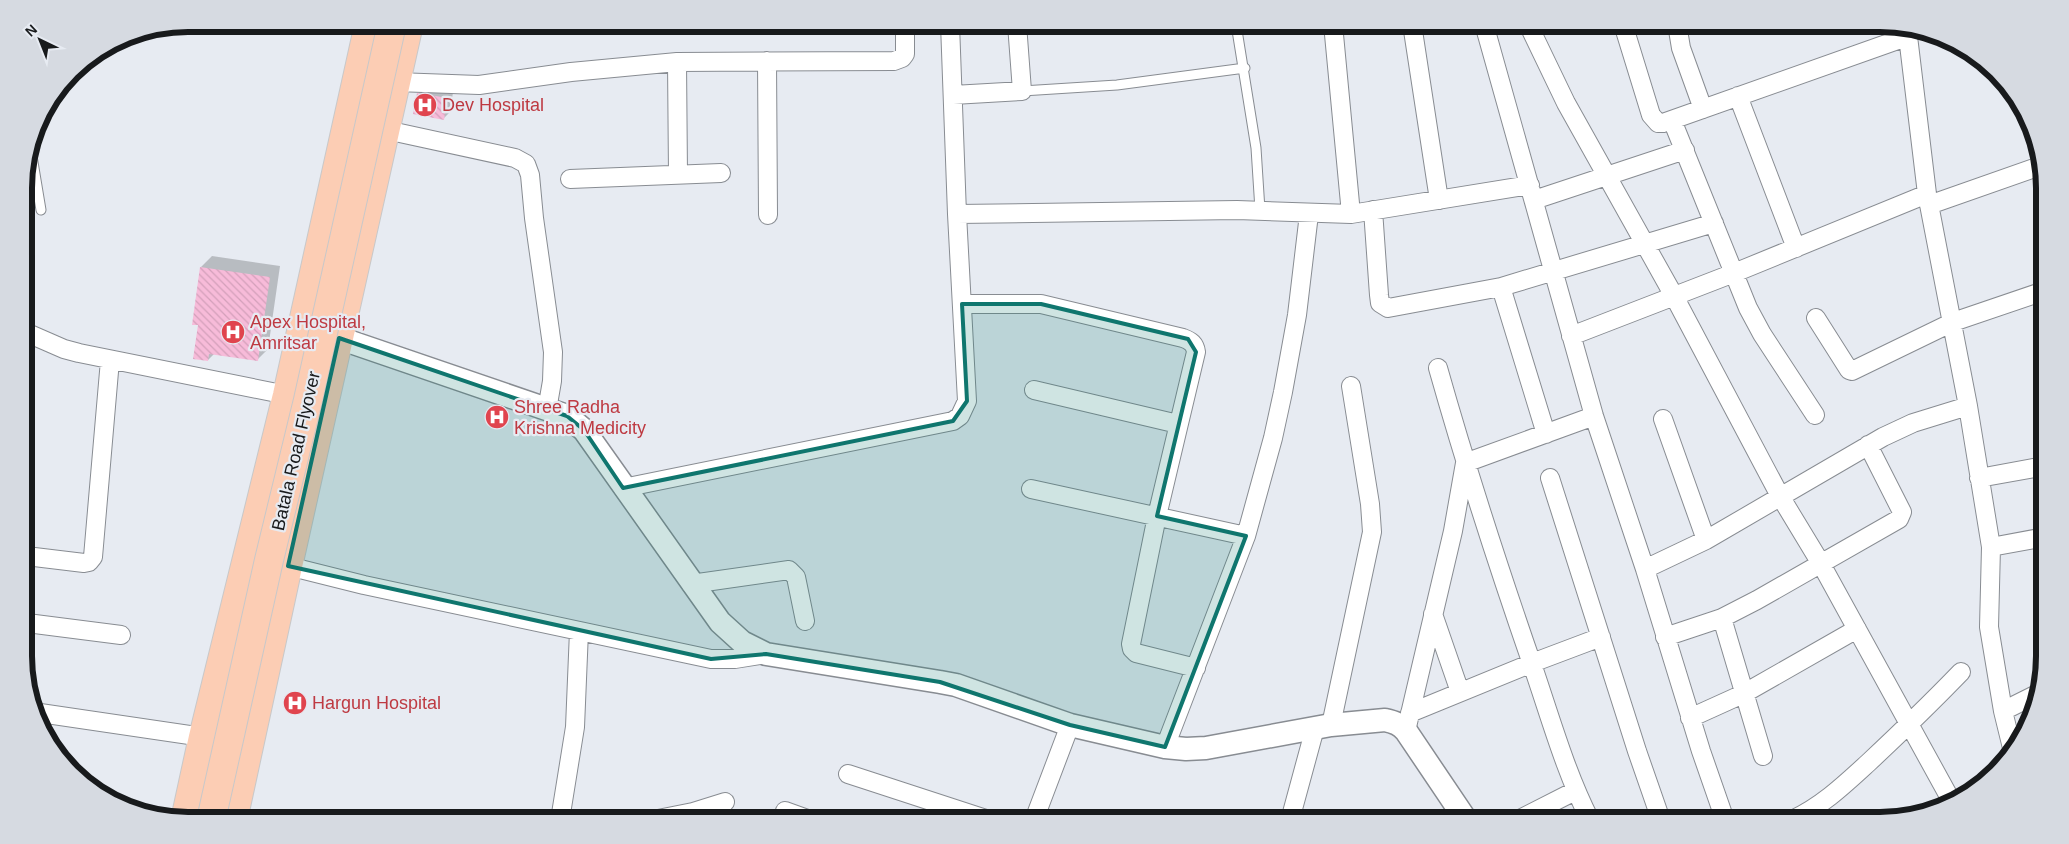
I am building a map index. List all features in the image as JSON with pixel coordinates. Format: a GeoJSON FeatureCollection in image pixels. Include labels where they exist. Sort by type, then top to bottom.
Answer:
{"type":"FeatureCollection","features":[{"type":"Feature","properties":{"kind":"main road"},"geometry":{"type":"LineString","coordinates":[[187,812],[203,737],[287,395],[368,32]]}},
{"type":"Feature","properties":{"kind":"main road","name":"Batala Road Flyover"},"geometry":{"type":"LineString","coordinates":[[213,812],[311,390],[390,32]]}},
{"type":"Feature","properties":{"kind":"main road"},"geometry":{"type":"LineString","coordinates":[[236,812],[288,566],[407,32]]}},
{"type":"Feature","properties":{"kind":"street"},"geometry":{"type":"LineString","coordinates":[[396,82],[479,85],[571,72],[676,62],[898,60],[905,54],[905,32]]}},
{"type":"Feature","properties":{"kind":"street"},"geometry":{"type":"LineString","coordinates":[[623,488],[953,421],[960,416],[967,401],[950,32]]}},
{"type":"Feature","properties":{"kind":"street"},"geometry":{"type":"LineString","coordinates":[[952,95],[1022,91],[1018,32]]}},
{"type":"Feature","properties":{"kind":"street"},"geometry":{"type":"LineString","coordinates":[[1335,32],[1351,214]]}},
{"type":"Feature","properties":{"kind":"street"},"geometry":{"type":"LineString","coordinates":[[1413,32],[1439,200]]}},
{"type":"Feature","properties":{"kind":"street"},"geometry":{"type":"LineString","coordinates":[[1486,32],[1594,416],[1645,569],[1690,718],[1722,811]]}},
{"type":"Feature","properties":{"kind":"street"},"geometry":{"type":"LineString","coordinates":[[1532,32],[1566,103],[1646,244],[1780,496],[1820,562],[1949,796]]}},
{"type":"Feature","properties":{"kind":"street"},"geometry":{"type":"LineString","coordinates":[[1625,32],[1651,115],[1658,123],[1703,109],[1902,34]]}},
{"type":"Feature","properties":{"kind":"street"},"geometry":{"type":"LineString","coordinates":[[1678,32],[1681,48],[1703,109]]}},
{"type":"Feature","properties":{"kind":"street"},"geometry":{"type":"LineString","coordinates":[[1908,35],[1928,200],[1953,322],[1990,547],[1989,627],[2003,711],[2011,742]]}},
{"type":"Feature","properties":{"kind":"street"},"geometry":{"type":"LineString","coordinates":[[767,61],[768,214]]}},
{"type":"Feature","properties":{"kind":"street"},"geometry":{"type":"LineString","coordinates":[[676,62],[678,175]]}},
{"type":"Feature","properties":{"kind":"street"},"geometry":{"type":"LineString","coordinates":[[1738,96],[1796,248]]}},
{"type":"Feature","properties":{"kind":"street"},"geometry":{"type":"LineString","coordinates":[[1672,120],[1754,320],[1815,415]]}},
{"type":"Feature","properties":{"kind":"street"},"geometry":{"type":"LineString","coordinates":[[386,130],[516,158],[526,164],[530,175],[534,218],[553,352],[552,381],[547,410]]}},
{"type":"Feature","properties":{"kind":"street"},"geometry":{"type":"LineString","coordinates":[[957,214],[1260,210],[1309,214],[1351,214],[1439,200],[1532,192],[1608,175],[1684,150]]}},
{"type":"Feature","properties":{"kind":"street"},"geometry":{"type":"LineString","coordinates":[[1571,336],[1796,248],[1928,200],[2035,167]]}},
{"type":"Feature","properties":{"kind":"street"},"geometry":{"type":"LineString","coordinates":[[570,179],[721,173]]}},
{"type":"Feature","properties":{"kind":"street"},"geometry":{"type":"LineString","coordinates":[[1373,210],[1379,296],[1383,306],[1394,308],[1501,287],[1714,222]]}},
{"type":"Feature","properties":{"kind":"street"},"geometry":{"type":"LineString","coordinates":[[1166,747],[1246,536],[1283,392],[1297,315],[1309,214]]}},
{"type":"Feature","properties":{"kind":"street"},"geometry":{"type":"LineString","coordinates":[[1501,287],[1546,434]]}},
{"type":"Feature","properties":{"kind":"street"},"geometry":{"type":"LineString","coordinates":[[1816,318],[1849,370],[1852,371],[1953,322],[2036,297]]}},
{"type":"Feature","properties":{"kind":"street"},"geometry":{"type":"LineString","coordinates":[[962,304],[1041,304],[1188,339],[1196,347],[1157,516],[1132,638],[1132,650],[1136,653],[1196,668]]}},
{"type":"Feature","properties":{"kind":"street"},"geometry":{"type":"LineString","coordinates":[[302,330],[340,338],[567,416],[584,430],[623,488],[720,622],[742,642],[766,654]]}},
{"type":"Feature","properties":{"kind":"street"},"geometry":{"type":"LineString","coordinates":[[33,335],[64,349],[287,395]]}},
{"type":"Feature","properties":{"kind":"street"},"geometry":{"type":"LineString","coordinates":[[32,557],[84,562],[89,562],[93,557],[117,361]]}},
{"type":"Feature","properties":{"kind":"street"},"geometry":{"type":"LineString","coordinates":[[1438,368],[1465,463],[1575,791],[1585,811]]}},
{"type":"Feature","properties":{"kind":"street"},"geometry":{"type":"LineString","coordinates":[[1293,811],[1323,726],[1372,532],[1370,504],[1351,386]]}},
{"type":"Feature","properties":{"kind":"street"},"geometry":{"type":"LineString","coordinates":[[1034,390],[1178,424]]}},
{"type":"Feature","properties":{"kind":"street"},"geometry":{"type":"LineString","coordinates":[[1645,569],[1706,540],[1868,445],[1913,423],[1968,406]]}},
{"type":"Feature","properties":{"kind":"street"},"geometry":{"type":"LineString","coordinates":[[1465,463],[1594,416]]}},
{"type":"Feature","properties":{"kind":"street"},"geometry":{"type":"LineString","coordinates":[[1663,419],[1706,540]]}},
{"type":"Feature","properties":{"kind":"street"},"geometry":{"type":"LineString","coordinates":[[1665,637],[1722,618],[1895,522],[1902,512],[1868,445]]}},
{"type":"Feature","properties":{"kind":"street"},"geometry":{"type":"LineString","coordinates":[[1461,811],[1408,722],[1453,531],[1465,463]]}},
{"type":"Feature","properties":{"kind":"street"},"geometry":{"type":"LineString","coordinates":[[1979,478],[2036,468]]}},
{"type":"Feature","properties":{"kind":"street"},"geometry":{"type":"LineString","coordinates":[[1550,478],[1637,751],[1659,811]]}},
{"type":"Feature","properties":{"kind":"street"},"geometry":{"type":"LineString","coordinates":[[1031,489],[1246,536]]}},
{"type":"Feature","properties":{"kind":"street"},"geometry":{"type":"LineString","coordinates":[[1990,547],[2036,539]]}},
{"type":"Feature","properties":{"kind":"street"},"geometry":{"type":"LineString","coordinates":[[288,566],[364,585],[722,660],[766,654],[956,685],[1070,725],[1166,747],[1186,749],[1206,748],[1323,726],[1385,720],[1399,724],[1408,722],[1460,692],[1532,662],[1601,637]]}},
{"type":"Feature","properties":{"kind":"street"},"geometry":{"type":"LineString","coordinates":[[692,584],[789,570],[796,577],[805,621]]}},
{"type":"Feature","properties":{"kind":"street"},"geometry":{"type":"LineString","coordinates":[[1433,613],[1460,692]]}},
{"type":"Feature","properties":{"kind":"street"},"geometry":{"type":"LineString","coordinates":[[1722,618],[1743,694],[1764,756]]}},
{"type":"Feature","properties":{"kind":"street"},"geometry":{"type":"LineString","coordinates":[[32,624],[121,635]]}},
{"type":"Feature","properties":{"kind":"street"},"geometry":{"type":"LineString","coordinates":[[1690,718],[1743,694],[1857,629]]}},
{"type":"Feature","properties":{"kind":"street"},"geometry":{"type":"LineString","coordinates":[[561,812],[575,727],[579,630]]}},
{"type":"Feature","properties":{"kind":"street"},"geometry":{"type":"LineString","coordinates":[[1812,811],[1827,800],[1910,724],[1961,672]]}},
{"type":"Feature","properties":{"kind":"street"},"geometry":{"type":"LineString","coordinates":[[2003,711],[2031,697]]}},
{"type":"Feature","properties":{"kind":"street"},"geometry":{"type":"LineString","coordinates":[[45,715],[203,737]]}},
{"type":"Feature","properties":{"kind":"street"},"geometry":{"type":"LineString","coordinates":[[1037,812],[1070,725]]}},
{"type":"Feature","properties":{"kind":"street"},"geometry":{"type":"LineString","coordinates":[[848,774],[963,812]]}},
{"type":"Feature","properties":{"kind":"street"},"geometry":{"type":"LineString","coordinates":[[1535,811],[1575,791]]}},
{"type":"Feature","properties":{"kind":"street"},"geometry":{"type":"LineString","coordinates":[[694,812],[725,802]]}},
{"type":"Feature","properties":{"kind":"lane"},"geometry":{"type":"LineString","coordinates":[[1238,32],[1245,68],[1256,148],[1260,210]]}},
{"type":"Feature","properties":{"kind":"lane"},"geometry":{"type":"LineString","coordinates":[[1022,91],[1088,88],[1245,68]]}},
{"type":"Feature","properties":{"kind":"lane"},"geometry":{"type":"LineString","coordinates":[[34,166],[41,210]]}},
{"type":"Feature","properties":{"kind":"highlighted area"},"geometry":{"type":"Polygon","coordinates":[[[962,304],[1041,304],[1188,339],[1196,352],[1157,516],[1246,536],[1165,747],[1070,725],[940,682],[766,654],[711,659],[288,566],[339,338],[567,416],[584,430],[623,488],[953,421],[967,401],[962,304]]]}},
{"type":"Feature","properties":{"kind":"building"},"geometry":{"type":"Polygon","coordinates":[[[417,93],[448,98],[444,120],[413,114],[417,93]]]}},
{"type":"Feature","properties":{"kind":"building"},"geometry":{"type":"Polygon","coordinates":[[[200,267],[270,277],[258,361],[209,354],[208,361],[193,359],[198,325],[192,325],[200,267]]]}},
{"type":"Feature","properties":{"kind":"place","name":"Dev Hospital"},"geometry":{"type":"Point","coordinates":[425,105]}},
{"type":"Feature","properties":{"kind":"place","name":"Apex Hospital, Amritsar"},"geometry":{"type":"Point","coordinates":[233,332]}},
{"type":"Feature","properties":{"kind":"place","name":"Shree Radha Krishna Medicity"},"geometry":{"type":"Point","coordinates":[497,417]}},
{"type":"Feature","properties":{"kind":"place","name":"Hargun Hospital"},"geometry":{"type":"Point","coordinates":[295,703]}}]}
